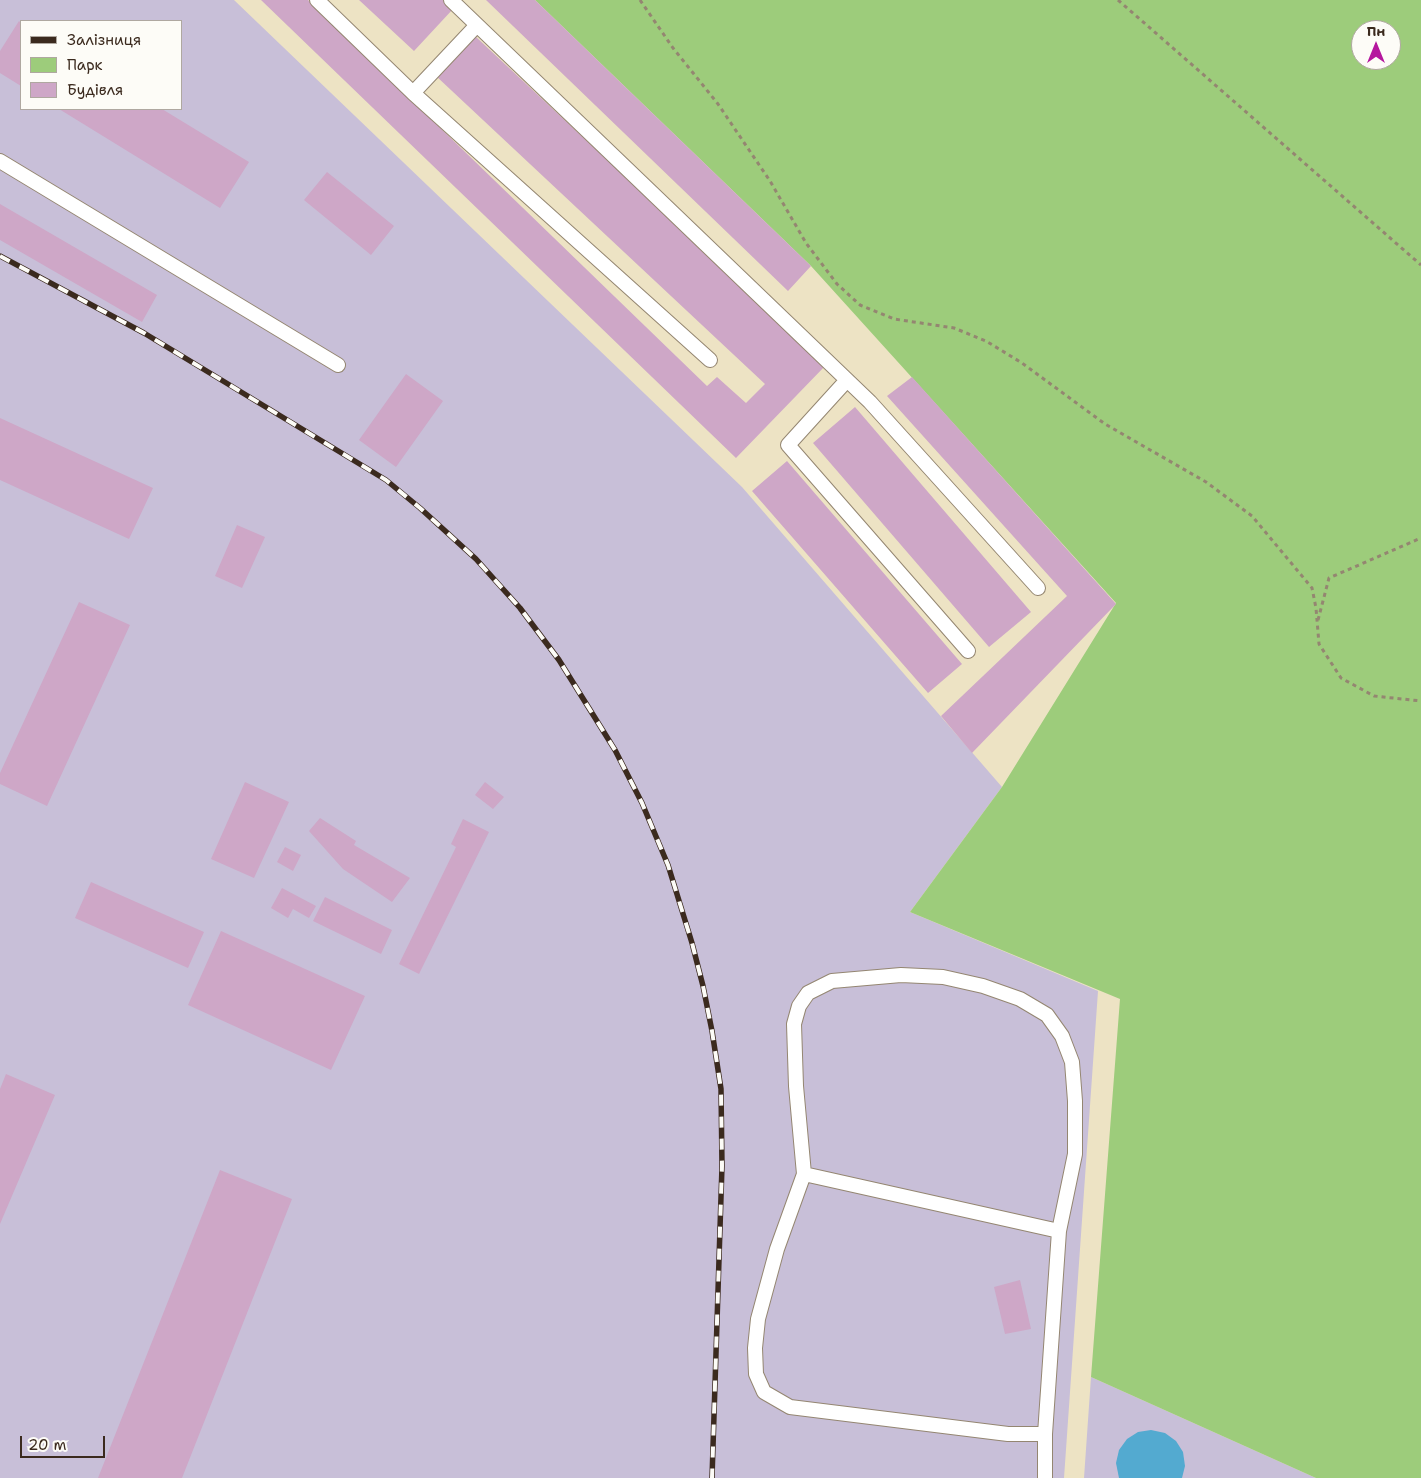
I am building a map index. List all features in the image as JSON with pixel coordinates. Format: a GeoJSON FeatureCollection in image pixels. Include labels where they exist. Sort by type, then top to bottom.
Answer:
{"type":"FeatureCollection","features":[{"type":"Feature","properties":{"kind":"lane"},"geometry":{"type":"LineString","coordinates":[[317,0],[413,93],[710,360]]}},
{"type":"Feature","properties":{"kind":"lane"},"geometry":{"type":"LineString","coordinates":[[451,0],[870,402],[1038,588]]}},
{"type":"Feature","properties":{"kind":"lane"},"geometry":{"type":"LineString","coordinates":[[413,93],[477,25]]}},
{"type":"Feature","properties":{"kind":"lane"},"geometry":{"type":"LineString","coordinates":[[0,161],[338,365]]}},
{"type":"Feature","properties":{"kind":"lane"},"geometry":{"type":"LineString","coordinates":[[847,380],[788,444],[968,651]]}},
{"type":"Feature","properties":{"kind":"lane"},"geometry":{"type":"LineString","coordinates":[[1045,1434],[1008,1434],[790,1406],[764,1392],[756,1374],[754,1348],[758,1319],[777,1249],[804,1174],[796,1086],[794,1024],[799,1006],[808,993],[832,981],[865,977],[901,975],[943,977],[983,986],[1020,999],[1047,1015],[1062,1036],[1072,1062],[1075,1101],[1075,1154],[1059,1231],[1045,1434],[1045,1478]]}},
{"type":"Feature","properties":{"kind":"lane"},"geometry":{"type":"LineString","coordinates":[[804,1174],[1059,1231]]}},
{"type":"Feature","properties":{"kind":"path"},"geometry":{"type":"LineString","coordinates":[[640,0],[673,48],[718,104],[770,181],[806,243],[837,284],[860,305],[894,319],[954,328],[986,341],[1022,363],[1105,424],[1206,482],[1252,516],[1312,588],[1319,644],[1341,678],[1374,696],[1421,700]]}},
{"type":"Feature","properties":{"kind":"path"},"geometry":{"type":"LineString","coordinates":[[1118,0],[1421,265]]}},
{"type":"Feature","properties":{"kind":"path"},"geometry":{"type":"LineString","coordinates":[[1317,623],[1329,578],[1421,538]]}},
{"type":"Feature","properties":{"kind":"shaded area"},"geometry":{"type":"Polygon","coordinates":[[[0,0],[234,0],[742,487],[1002,787],[910,912],[1098,991],[1064,1478],[0,1478],[0,0]]]}},
{"type":"Feature","properties":{"kind":"shaded area"},"geometry":{"type":"Polygon","coordinates":[[[1091,1377],[1316,1478],[1084,1478],[1091,1377]]]}},
{"type":"Feature","properties":{"kind":"green space"},"geometry":{"type":"Polygon","coordinates":[[[535,0],[1421,0],[1421,1478],[1316,1478],[1091,1377],[1120,999],[910,912],[1002,787],[1116,603],[811,266],[535,0]]]}},
{"type":"Feature","properties":{"kind":"water"},"geometry":{"type":"Polygon","coordinates":[[[1151,1430],[1165,1433],[1176,1441],[1183,1452],[1185,1466],[1182,1478],[1119,1478],[1116,1463],[1119,1450],[1127,1439],[1138,1432],[1151,1430]]]}},
{"type":"Feature","properties":{"kind":"building"},"geometry":{"type":"Polygon","coordinates":[[[261,0],[308,0],[707,386],[717,377],[746,403],[765,384],[436,76],[475,36],[826,365],[736,458],[261,0]]]}},
{"type":"Feature","properties":{"kind":"building"},"geometry":{"type":"Polygon","coordinates":[[[359,0],[443,0],[453,9],[414,51],[359,0]]]}},
{"type":"Feature","properties":{"kind":"building"},"geometry":{"type":"Polygon","coordinates":[[[486,0],[535,0],[811,266],[788,291],[486,0]]]}},
{"type":"Feature","properties":{"kind":"building"},"geometry":{"type":"Polygon","coordinates":[[[19,21],[20,85],[0,73],[0,51],[19,21]]]}},
{"type":"Feature","properties":{"kind":"building"},"geometry":{"type":"Polygon","coordinates":[[[61,110],[164,110],[249,162],[220,208],[61,110]]]}},
{"type":"Feature","properties":{"kind":"building"},"geometry":{"type":"Polygon","coordinates":[[[327,172],[394,226],[371,255],[304,200],[327,172]]]}},
{"type":"Feature","properties":{"kind":"building"},"geometry":{"type":"Polygon","coordinates":[[[0,204],[157,295],[142,322],[0,240],[0,204]]]}},
{"type":"Feature","properties":{"kind":"building"},"geometry":{"type":"Polygon","coordinates":[[[406,374],[443,401],[396,467],[359,440],[406,374]]]}},
{"type":"Feature","properties":{"kind":"building"},"geometry":{"type":"Polygon","coordinates":[[[912,377],[1116,604],[972,753],[941,716],[1067,596],[887,396],[912,377]]]}},
{"type":"Feature","properties":{"kind":"building"},"geometry":{"type":"Polygon","coordinates":[[[855,407],[1031,612],[989,647],[813,443],[855,407]]]}},
{"type":"Feature","properties":{"kind":"building"},"geometry":{"type":"Polygon","coordinates":[[[0,418],[153,488],[129,539],[0,480],[0,418]]]}},
{"type":"Feature","properties":{"kind":"building"},"geometry":{"type":"Polygon","coordinates":[[[787,461],[962,664],[928,693],[752,491],[787,461]]]}},
{"type":"Feature","properties":{"kind":"building"},"geometry":{"type":"Polygon","coordinates":[[[237,525],[265,537],[242,588],[215,576],[237,525]]]}},
{"type":"Feature","properties":{"kind":"building"},"geometry":{"type":"Polygon","coordinates":[[[79,602],[130,625],[47,806],[0,784],[0,773],[79,602]]]}},
{"type":"Feature","properties":{"kind":"building"},"geometry":{"type":"Polygon","coordinates":[[[245,782],[289,802],[254,878],[211,859],[245,782]]]}},
{"type":"Feature","properties":{"kind":"building"},"geometry":{"type":"Polygon","coordinates":[[[485,782],[504,797],[493,809],[475,795],[485,782]]]}},
{"type":"Feature","properties":{"kind":"building"},"geometry":{"type":"Polygon","coordinates":[[[320,818],[356,841],[354,845],[410,878],[392,902],[343,869],[309,831],[320,818]]]}},
{"type":"Feature","properties":{"kind":"building"},"geometry":{"type":"Polygon","coordinates":[[[463,819],[489,832],[419,974],[399,964],[456,847],[451,844],[463,819]]]}},
{"type":"Feature","properties":{"kind":"building"},"geometry":{"type":"Polygon","coordinates":[[[285,847],[301,855],[293,871],[277,862],[285,847]]]}},
{"type":"Feature","properties":{"kind":"building"},"geometry":{"type":"Polygon","coordinates":[[[91,882],[204,932],[188,968],[75,918],[91,882]]]}},
{"type":"Feature","properties":{"kind":"building"},"geometry":{"type":"Polygon","coordinates":[[[282,888],[316,906],[309,918],[293,909],[288,918],[271,908],[282,888]]]}},
{"type":"Feature","properties":{"kind":"building"},"geometry":{"type":"Polygon","coordinates":[[[325,897],[392,930],[381,954],[313,921],[325,897]]]}},
{"type":"Feature","properties":{"kind":"building"},"geometry":{"type":"Polygon","coordinates":[[[221,931],[365,996],[331,1070],[188,1005],[221,931]]]}},
{"type":"Feature","properties":{"kind":"building"},"geometry":{"type":"Polygon","coordinates":[[[6,1074],[55,1095],[0,1224],[0,1089],[6,1074]]]}},
{"type":"Feature","properties":{"kind":"building"},"geometry":{"type":"Polygon","coordinates":[[[220,1170],[292,1199],[182,1478],[98,1478],[220,1170]]]}},
{"type":"Feature","properties":{"kind":"building"},"geometry":{"type":"Polygon","coordinates":[[[1020,1280],[1031,1329],[1005,1334],[994,1287],[1020,1280]]]}},
{"type":"Feature","properties":{"kind":"railway"},"geometry":{"type":"LineString","coordinates":[[0,256],[144,333],[386,480],[476,559],[520,608],[559,660],[615,750],[642,803],[668,865],[703,986],[721,1089],[722,1166],[712,1478]]}}]}
